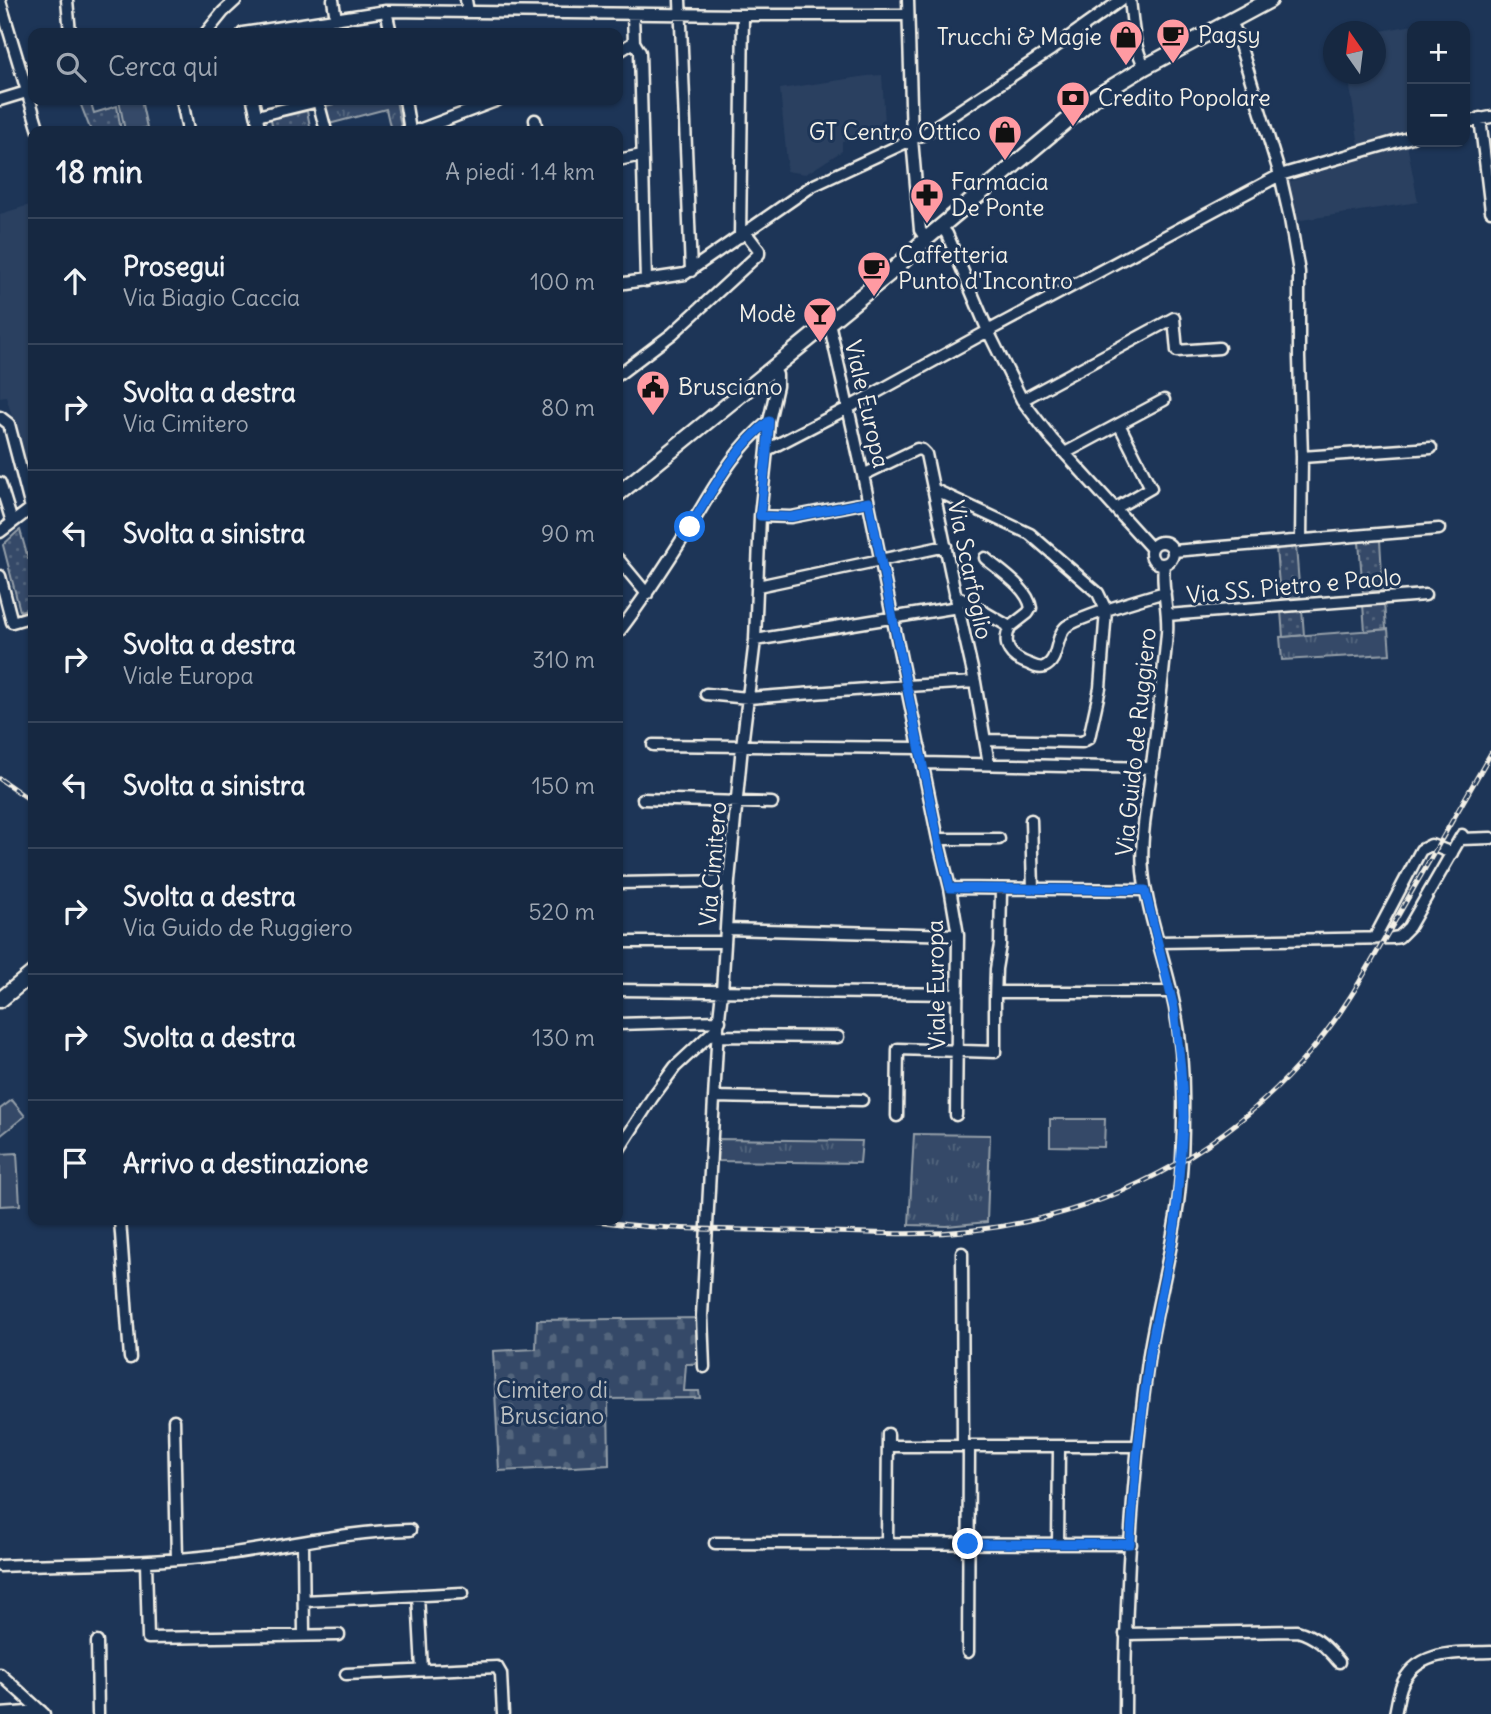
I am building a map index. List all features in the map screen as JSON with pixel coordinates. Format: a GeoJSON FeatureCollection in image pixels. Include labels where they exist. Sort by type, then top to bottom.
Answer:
{"type":"FeatureCollection","features":[{"type":"Feature","properties":{"kind":"street"},"geometry":{"type":"LineString","coordinates":[[67,0],[70,28]]}},
{"type":"Feature","properties":{"kind":"street"},"geometry":{"type":"LineString","coordinates":[[210,28],[236,0]]}},
{"type":"Feature","properties":{"kind":"street"},"geometry":{"type":"LineString","coordinates":[[333,0],[336,19]]}},
{"type":"Feature","properties":{"kind":"street"},"geometry":{"type":"LineString","coordinates":[[466,0],[468,12]]}},
{"type":"Feature","properties":{"kind":"street"},"geometry":{"type":"LineString","coordinates":[[575,0],[575,13]]}},
{"type":"Feature","properties":{"kind":"street"},"geometry":{"type":"LineString","coordinates":[[680,0],[691,271]]}},
{"type":"Feature","properties":{"kind":"street"},"geometry":{"type":"LineString","coordinates":[[908,0],[912,139],[920,230],[926,239]]}},
{"type":"Feature","properties":{"kind":"street"},"geometry":{"type":"LineString","coordinates":[[623,283],[691,271],[812,186],[934,127],[1121,0]]}},
{"type":"Feature","properties":{"kind":"street"},"geometry":{"type":"LineString","coordinates":[[1130,0],[1133,33],[1144,67]]}},
{"type":"Feature","properties":{"kind":"street"},"geometry":{"type":"LineString","coordinates":[[623,490],[890,273],[926,239],[1094,99],[1144,67],[1270,0]]}},
{"type":"Feature","properties":{"kind":"street"},"geometry":{"type":"LineString","coordinates":[[0,1],[28,82]]}},
{"type":"Feature","properties":{"kind":"street"},"geometry":{"type":"LineString","coordinates":[[387,11],[390,28]]}},
{"type":"Feature","properties":{"kind":"street"},"geometry":{"type":"LineString","coordinates":[[276,28],[387,11],[633,15],[908,15]]}},
{"type":"Feature","properties":{"kind":"street"},"geometry":{"type":"LineString","coordinates":[[633,15],[634,42],[640,52],[646,281]]}},
{"type":"Feature","properties":{"kind":"street"},"geometry":{"type":"LineString","coordinates":[[623,371],[672,334],[759,254],[759,250],[743,235],[743,15]]}},
{"type":"Feature","properties":{"kind":"street"},"geometry":{"type":"LineString","coordinates":[[1230,21],[1236,32],[1280,175],[1299,272],[1301,540]]}},
{"type":"Feature","properties":{"kind":"street"},"geometry":{"type":"LineString","coordinates":[[623,49],[634,42]]}},
{"type":"Feature","properties":{"kind":"street"},"geometry":{"type":"LineString","coordinates":[[0,100],[28,92]]}},
{"type":"Feature","properties":{"kind":"street"},"geometry":{"type":"LineString","coordinates":[[34,105],[38,126]]}},
{"type":"Feature","properties":{"kind":"street"},"geometry":{"type":"LineString","coordinates":[[183,105],[187,126]]}},
{"type":"Feature","properties":{"kind":"street"},"geometry":{"type":"LineString","coordinates":[[254,105],[260,126]]}},
{"type":"Feature","properties":{"kind":"street"},"geometry":{"type":"LineString","coordinates":[[257,116],[300,105]]}},
{"type":"Feature","properties":{"kind":"street"},"geometry":{"type":"LineString","coordinates":[[321,105],[325,126]]}},
{"type":"Feature","properties":{"kind":"street"},"geometry":{"type":"LineString","coordinates":[[406,105],[409,126]]}},
{"type":"Feature","properties":{"kind":"street"},"geometry":{"type":"LineString","coordinates":[[429,126],[485,105]]}},
{"type":"Feature","properties":{"kind":"street"},"geometry":{"type":"LineString","coordinates":[[1486,117],[1491,211]]}},
{"type":"Feature","properties":{"kind":"street"},"geometry":{"type":"LineString","coordinates":[[535,120],[536,126]]}},
{"type":"Feature","properties":{"kind":"street"},"geometry":{"type":"LineString","coordinates":[[767,450],[1280,175],[1407,137]]}},
{"type":"Feature","properties":{"kind":"street"},"geometry":{"type":"LineString","coordinates":[[623,159],[642,155]]}},
{"type":"Feature","properties":{"kind":"street"},"geometry":{"type":"LineString","coordinates":[[941,227],[947,234],[988,331],[1022,400],[1052,439],[1151,548]]}},
{"type":"Feature","properties":{"kind":"street"},"geometry":{"type":"LineString","coordinates":[[1022,400],[1174,318],[1177,351],[1219,348]]}},
{"type":"Feature","properties":{"kind":"street","name":"Viale Europa"},"geometry":{"type":"LineString","coordinates":[[829,322],[958,935],[957,1115]]}},
{"type":"Feature","properties":{"kind":"street","name":"Via Cimitero"},"geometry":{"type":"LineString","coordinates":[[704,1367],[702,1317],[714,1097],[729,881],[755,640],[760,516],[769,421],[777,386],[777,374],[772,368]]}},
{"type":"Feature","properties":{"kind":"street"},"geometry":{"type":"LineString","coordinates":[[1065,453],[1164,400]]}},
{"type":"Feature","properties":{"kind":"street"},"geometry":{"type":"LineString","coordinates":[[0,417],[9,424],[28,493]]}},
{"type":"Feature","properties":{"kind":"street"},"geometry":{"type":"LineString","coordinates":[[623,627],[722,475],[755,432],[769,421]]}},
{"type":"Feature","properties":{"kind":"street"},"geometry":{"type":"LineString","coordinates":[[1116,508],[1151,488],[1119,424]]}},
{"type":"Feature","properties":{"kind":"street"},"geometry":{"type":"LineString","coordinates":[[1302,457],[1430,448]]}},
{"type":"Feature","properties":{"kind":"street","name":"Via Scarfoglio"},"geometry":{"type":"LineString","coordinates":[[863,475],[917,449],[926,454],[975,682],[989,764]]}},
{"type":"Feature","properties":{"kind":"street"},"geometry":{"type":"LineString","coordinates":[[0,483],[12,522]]}},
{"type":"Feature","properties":{"kind":"street"},"geometry":{"type":"LineString","coordinates":[[933,489],[1030,534],[1098,593],[1106,610],[1100,688],[1089,738],[1082,742],[986,740]]}},
{"type":"Feature","properties":{"kind":"street"},"geometry":{"type":"LineString","coordinates":[[760,516],[791,517],[869,502]]}},
{"type":"Feature","properties":{"kind":"street"},"geometry":{"type":"LineString","coordinates":[[0,532],[28,510]]}},
{"type":"Feature","properties":{"kind":"street"},"geometry":{"type":"LineString","coordinates":[[1173,551],[1439,529]]}},
{"type":"Feature","properties":{"kind":"street"},"geometry":{"type":"LineString","coordinates":[[1156,542],[1170,544],[1173,551],[1172,558],[1164,564],[1154,561],[1150,555],[1156,542]]}},
{"type":"Feature","properties":{"kind":"street"},"geometry":{"type":"LineString","coordinates":[[758,586],[946,546]]}},
{"type":"Feature","properties":{"kind":"street"},"geometry":{"type":"LineString","coordinates":[[985,558],[1023,592],[1030,602],[1028,613],[1010,627],[1007,643],[1012,655],[1018,660],[1039,668],[1047,666],[1053,660],[1059,639],[1067,626],[1106,610],[1165,592]]}},
{"type":"Feature","properties":{"kind":"street","name":"Via Guido de Ruggiero"},"geometry":{"type":"LineString","coordinates":[[1125,1714],[1125,1634],[1138,1446],[1150,1351],[1175,1225],[1184,1117],[1179,1038],[1172,992],[1145,890],[1143,869],[1143,840],[1168,622],[1164,564]]}},
{"type":"Feature","properties":{"kind":"street"},"geometry":{"type":"LineString","coordinates":[[623,565],[647,594]]}},
{"type":"Feature","properties":{"kind":"street"},"geometry":{"type":"LineString","coordinates":[[0,576],[12,622],[28,617]]}},
{"type":"Feature","properties":{"kind":"street"},"geometry":{"type":"LineString","coordinates":[[955,595],[1010,627]]}},
{"type":"Feature","properties":{"kind":"street","name":"Via SS. Pietro e Paolo"},"geometry":{"type":"LineString","coordinates":[[1167,615],[1425,595]]}},
{"type":"Feature","properties":{"kind":"street"},"geometry":{"type":"LineString","coordinates":[[755,640],[958,607]]}},
{"type":"Feature","properties":{"kind":"street"},"geometry":{"type":"LineString","coordinates":[[706,694],[748,698],[975,682]]}},
{"type":"Feature","properties":{"kind":"street"},"geometry":{"type":"LineString","coordinates":[[653,745],[920,748]]}},
{"type":"Feature","properties":{"kind":"street"},"geometry":{"type":"LineString","coordinates":[[923,763],[1152,768]]}},
{"type":"Feature","properties":{"kind":"street"},"geometry":{"type":"LineString","coordinates":[[643,799],[772,803]]}},
{"type":"Feature","properties":{"kind":"street"},"geometry":{"type":"LineString","coordinates":[[1031,820],[1032,889]]}},
{"type":"Feature","properties":{"kind":"street"},"geometry":{"type":"LineString","coordinates":[[1159,942],[1393,938],[1404,933],[1409,927],[1461,837],[1491,838]]}},
{"type":"Feature","properties":{"kind":"street"},"geometry":{"type":"LineString","coordinates":[[938,839],[999,839]]}},
{"type":"Feature","properties":{"kind":"street"},"geometry":{"type":"LineString","coordinates":[[1374,939],[1422,850],[1431,845],[1452,853]]}},
{"type":"Feature","properties":{"kind":"street"},"geometry":{"type":"LineString","coordinates":[[623,883],[729,881]]}},
{"type":"Feature","properties":{"kind":"street"},"geometry":{"type":"LineString","coordinates":[[950,888],[1145,890]]}},
{"type":"Feature","properties":{"kind":"street"},"geometry":{"type":"LineString","coordinates":[[897,1116],[898,1049],[995,1052],[1000,889]]}},
{"type":"Feature","properties":{"kind":"street"},"geometry":{"type":"LineString","coordinates":[[727,929],[958,935]]}},
{"type":"Feature","properties":{"kind":"street"},"geometry":{"type":"LineString","coordinates":[[623,942],[725,942]]}},
{"type":"Feature","properties":{"kind":"street"},"geometry":{"type":"LineString","coordinates":[[0,1000],[28,977]]}},
{"type":"Feature","properties":{"kind":"street"},"geometry":{"type":"LineString","coordinates":[[623,990],[958,993]]}},
{"type":"Feature","properties":{"kind":"street"},"geometry":{"type":"LineString","coordinates":[[996,992],[1172,992]]}},
{"type":"Feature","properties":{"kind":"street"},"geometry":{"type":"LineString","coordinates":[[623,1024],[838,1037]]}},
{"type":"Feature","properties":{"kind":"street"},"geometry":{"type":"LineString","coordinates":[[623,1143],[675,1067],[719,1028]]}},
{"type":"Feature","properties":{"kind":"street"},"geometry":{"type":"LineString","coordinates":[[714,1097],[862,1100]]}},
{"type":"Feature","properties":{"kind":"street"},"geometry":{"type":"LineString","coordinates":[[120,1225],[130,1358]]}},
{"type":"Feature","properties":{"kind":"street"},"geometry":{"type":"LineString","coordinates":[[962,1254],[968,1652]]}},
{"type":"Feature","properties":{"kind":"street"},"geometry":{"type":"LineString","coordinates":[[174,1420],[177,1559]]}},
{"type":"Feature","properties":{"kind":"street"},"geometry":{"type":"LineString","coordinates":[[887,1544],[888,1434]]}},
{"type":"Feature","properties":{"kind":"street"},"geometry":{"type":"LineString","coordinates":[[888,1446],[1138,1446]]}},
{"type":"Feature","properties":{"kind":"street"},"geometry":{"type":"LineString","coordinates":[[1058,1544],[1059,1450]]}},
{"type":"Feature","properties":{"kind":"street"},"geometry":{"type":"LineString","coordinates":[[0,1566],[146,1562],[218,1555],[380,1530],[410,1530]]}},
{"type":"Feature","properties":{"kind":"street"},"geometry":{"type":"LineString","coordinates":[[303,1543],[304,1635]]}},
{"type":"Feature","properties":{"kind":"street"},"geometry":{"type":"LineString","coordinates":[[715,1543],[1130,1544]]}},
{"type":"Feature","properties":{"kind":"street"},"geometry":{"type":"LineString","coordinates":[[146,1562],[148,1638],[339,1635]]}},
{"type":"Feature","properties":{"kind":"street"},"geometry":{"type":"LineString","coordinates":[[304,1601],[463,1593]]}},
{"type":"Feature","properties":{"kind":"street"},"geometry":{"type":"LineString","coordinates":[[418,1595],[422,1670]]}},
{"type":"Feature","properties":{"kind":"street"},"geometry":{"type":"LineString","coordinates":[[1125,1634],[1297,1631],[1316,1638],[1339,1662]]}},
{"type":"Feature","properties":{"kind":"street"},"geometry":{"type":"LineString","coordinates":[[97,1642],[98,1714]]}},
{"type":"Feature","properties":{"kind":"street"},"geometry":{"type":"LineString","coordinates":[[1395,1714],[1408,1673],[1425,1659],[1449,1654],[1491,1652]]}},
{"type":"Feature","properties":{"kind":"street"},"geometry":{"type":"LineString","coordinates":[[346,1674],[497,1667],[501,1674],[503,1714]]}},
{"type":"Feature","properties":{"kind":"street"},"geometry":{"type":"LineString","coordinates":[[0,1674],[42,1713]]}},
{"type":"Feature","properties":{"kind":"street"},"geometry":{"type":"LineString","coordinates":[[0,1714],[42,1713]]}},
{"type":"Feature","properties":{"kind":"shaded area"},"geometry":{"type":"Polygon","coordinates":[[[1407,26],[1407,132],[1359,146],[1350,84],[1386,84],[1386,30],[1407,26]]]}},
{"type":"Feature","properties":{"kind":"shaded area"},"geometry":{"type":"Polygon","coordinates":[[[882,75],[886,139],[842,141],[842,151],[806,174],[786,171],[780,89],[882,75]]]}},
{"type":"Feature","properties":{"kind":"shaded area"},"geometry":{"type":"Polygon","coordinates":[[[1407,144],[1418,202],[1295,221],[1288,182],[1407,144]]]}},
{"type":"Feature","properties":{"kind":"shaded area"},"geometry":{"type":"Polygon","coordinates":[[[28,206],[28,471],[6,396],[0,397],[0,214],[28,206]]]}},
{"type":"Feature","properties":{"kind":"green space"},"geometry":{"type":"Polygon","coordinates":[[[81,105],[92,105],[94,113],[117,106],[120,126],[89,126],[81,105]]]}},
{"type":"Feature","properties":{"kind":"green space"},"geometry":{"type":"Polygon","coordinates":[[[120,105],[142,105],[147,126],[124,126],[120,105]]]}},
{"type":"Feature","properties":{"kind":"green space"},"geometry":{"type":"Polygon","coordinates":[[[397,105],[401,126],[390,126],[386,109],[329,124],[326,106],[397,105]]]}},
{"type":"Feature","properties":{"kind":"green space"},"geometry":{"type":"Polygon","coordinates":[[[307,111],[310,126],[272,126],[271,119],[307,111]]]}},
{"type":"Feature","properties":{"kind":"green space"},"geometry":{"type":"Polygon","coordinates":[[[20,530],[28,558],[28,609],[20,611],[3,545],[20,530]]]}},
{"type":"Feature","properties":{"kind":"green space"},"geometry":{"type":"Polygon","coordinates":[[[1380,540],[1383,590],[1363,592],[1359,542],[1380,540]]]}},
{"type":"Feature","properties":{"kind":"green space"},"geometry":{"type":"Polygon","coordinates":[[[1296,547],[1300,597],[1280,598],[1276,548],[1296,547]]]}},
{"type":"Feature","properties":{"kind":"green space"},"geometry":{"type":"Polygon","coordinates":[[[1384,603],[1386,629],[1365,631],[1363,605],[1384,603]]]}},
{"type":"Feature","properties":{"kind":"green space"},"geometry":{"type":"Polygon","coordinates":[[[1302,609],[1304,635],[1283,637],[1281,611],[1302,609]]]}},
{"type":"Feature","properties":{"kind":"green space"},"geometry":{"type":"Polygon","coordinates":[[[1388,629],[1390,654],[1282,660],[1280,637],[1388,629]]]}},
{"type":"Feature","properties":{"kind":"green space"},"geometry":{"type":"Polygon","coordinates":[[[12,1100],[25,1116],[0,1136],[0,1109],[12,1100]]]}},
{"type":"Feature","properties":{"kind":"green space"},"geometry":{"type":"Polygon","coordinates":[[[1050,1119],[1105,1119],[1104,1147],[1050,1146],[1050,1119]]]}},
{"type":"Feature","properties":{"kind":"green space"},"geometry":{"type":"Polygon","coordinates":[[[914,1134],[990,1135],[987,1222],[947,1226],[909,1225],[914,1134]]]}},
{"type":"Feature","properties":{"kind":"green space"},"geometry":{"type":"Polygon","coordinates":[[[717,1139],[862,1141],[860,1163],[716,1161],[717,1139]]]}},
{"type":"Feature","properties":{"kind":"green space"},"geometry":{"type":"Polygon","coordinates":[[[17,1153],[20,1205],[0,1206],[0,1154],[17,1153]]]}},
{"type":"Feature","properties":{"kind":"green space","name":"Cimitero di Brusciano"},"geometry":{"type":"Polygon","coordinates":[[[699,1318],[699,1364],[686,1364],[684,1391],[699,1391],[700,1398],[608,1399],[609,1465],[499,1471],[493,1351],[536,1349],[537,1320],[699,1318]]]}},
{"type":"Feature","properties":{"kind":"railway"},"geometry":{"type":"LineString","coordinates":[[623,1224],[692,1229],[884,1234],[974,1230],[1070,1210],[1115,1194],[1159,1173],[1201,1149],[1240,1120],[1277,1088],[1323,1036],[1368,968],[1491,753]]}},
{"type":"Feature","properties":{"kind":"railway"},"geometry":{"type":"LineString","coordinates":[[0,779],[28,799]]}},
{"type":"Feature","properties":{"kind":"place","name":"Pagsy"},"geometry":{"type":"Point","coordinates":[1173,65]}},
{"type":"Feature","properties":{"kind":"place","name":"Trucchi & Magie"},"geometry":{"type":"Point","coordinates":[1126,67]}},
{"type":"Feature","properties":{"kind":"place","name":"Credito Popolare"},"geometry":{"type":"Point","coordinates":[1073,128]}},
{"type":"Feature","properties":{"kind":"place","name":"GT Centro Ottico"},"geometry":{"type":"Point","coordinates":[1005,162]}},
{"type":"Feature","properties":{"kind":"place","name":"Farmacia De Ponte"},"geometry":{"type":"Point","coordinates":[927,225]}},
{"type":"Feature","properties":{"kind":"place","name":"Caffetteria Punto d'Incontro"},"geometry":{"type":"Point","coordinates":[874,298]}},
{"type":"Feature","properties":{"kind":"place","name":"Modè"},"geometry":{"type":"Point","coordinates":[820,344]}},
{"type":"Feature","properties":{"kind":"place","name":"Brusciano"},"geometry":{"type":"Point","coordinates":[653,417]}},
{"type":"Feature","properties":{"kind":"route"},"geometry":{"type":"LineString","coordinates":[[690,527],[736,455],[755,432],[769,421],[760,516],[791,517],[869,502],[950,888],[1145,890],[1172,992],[1179,1038],[1184,1117],[1175,1225],[1150,1351],[1137,1454],[1130,1544],[968,1544]]}}]}
